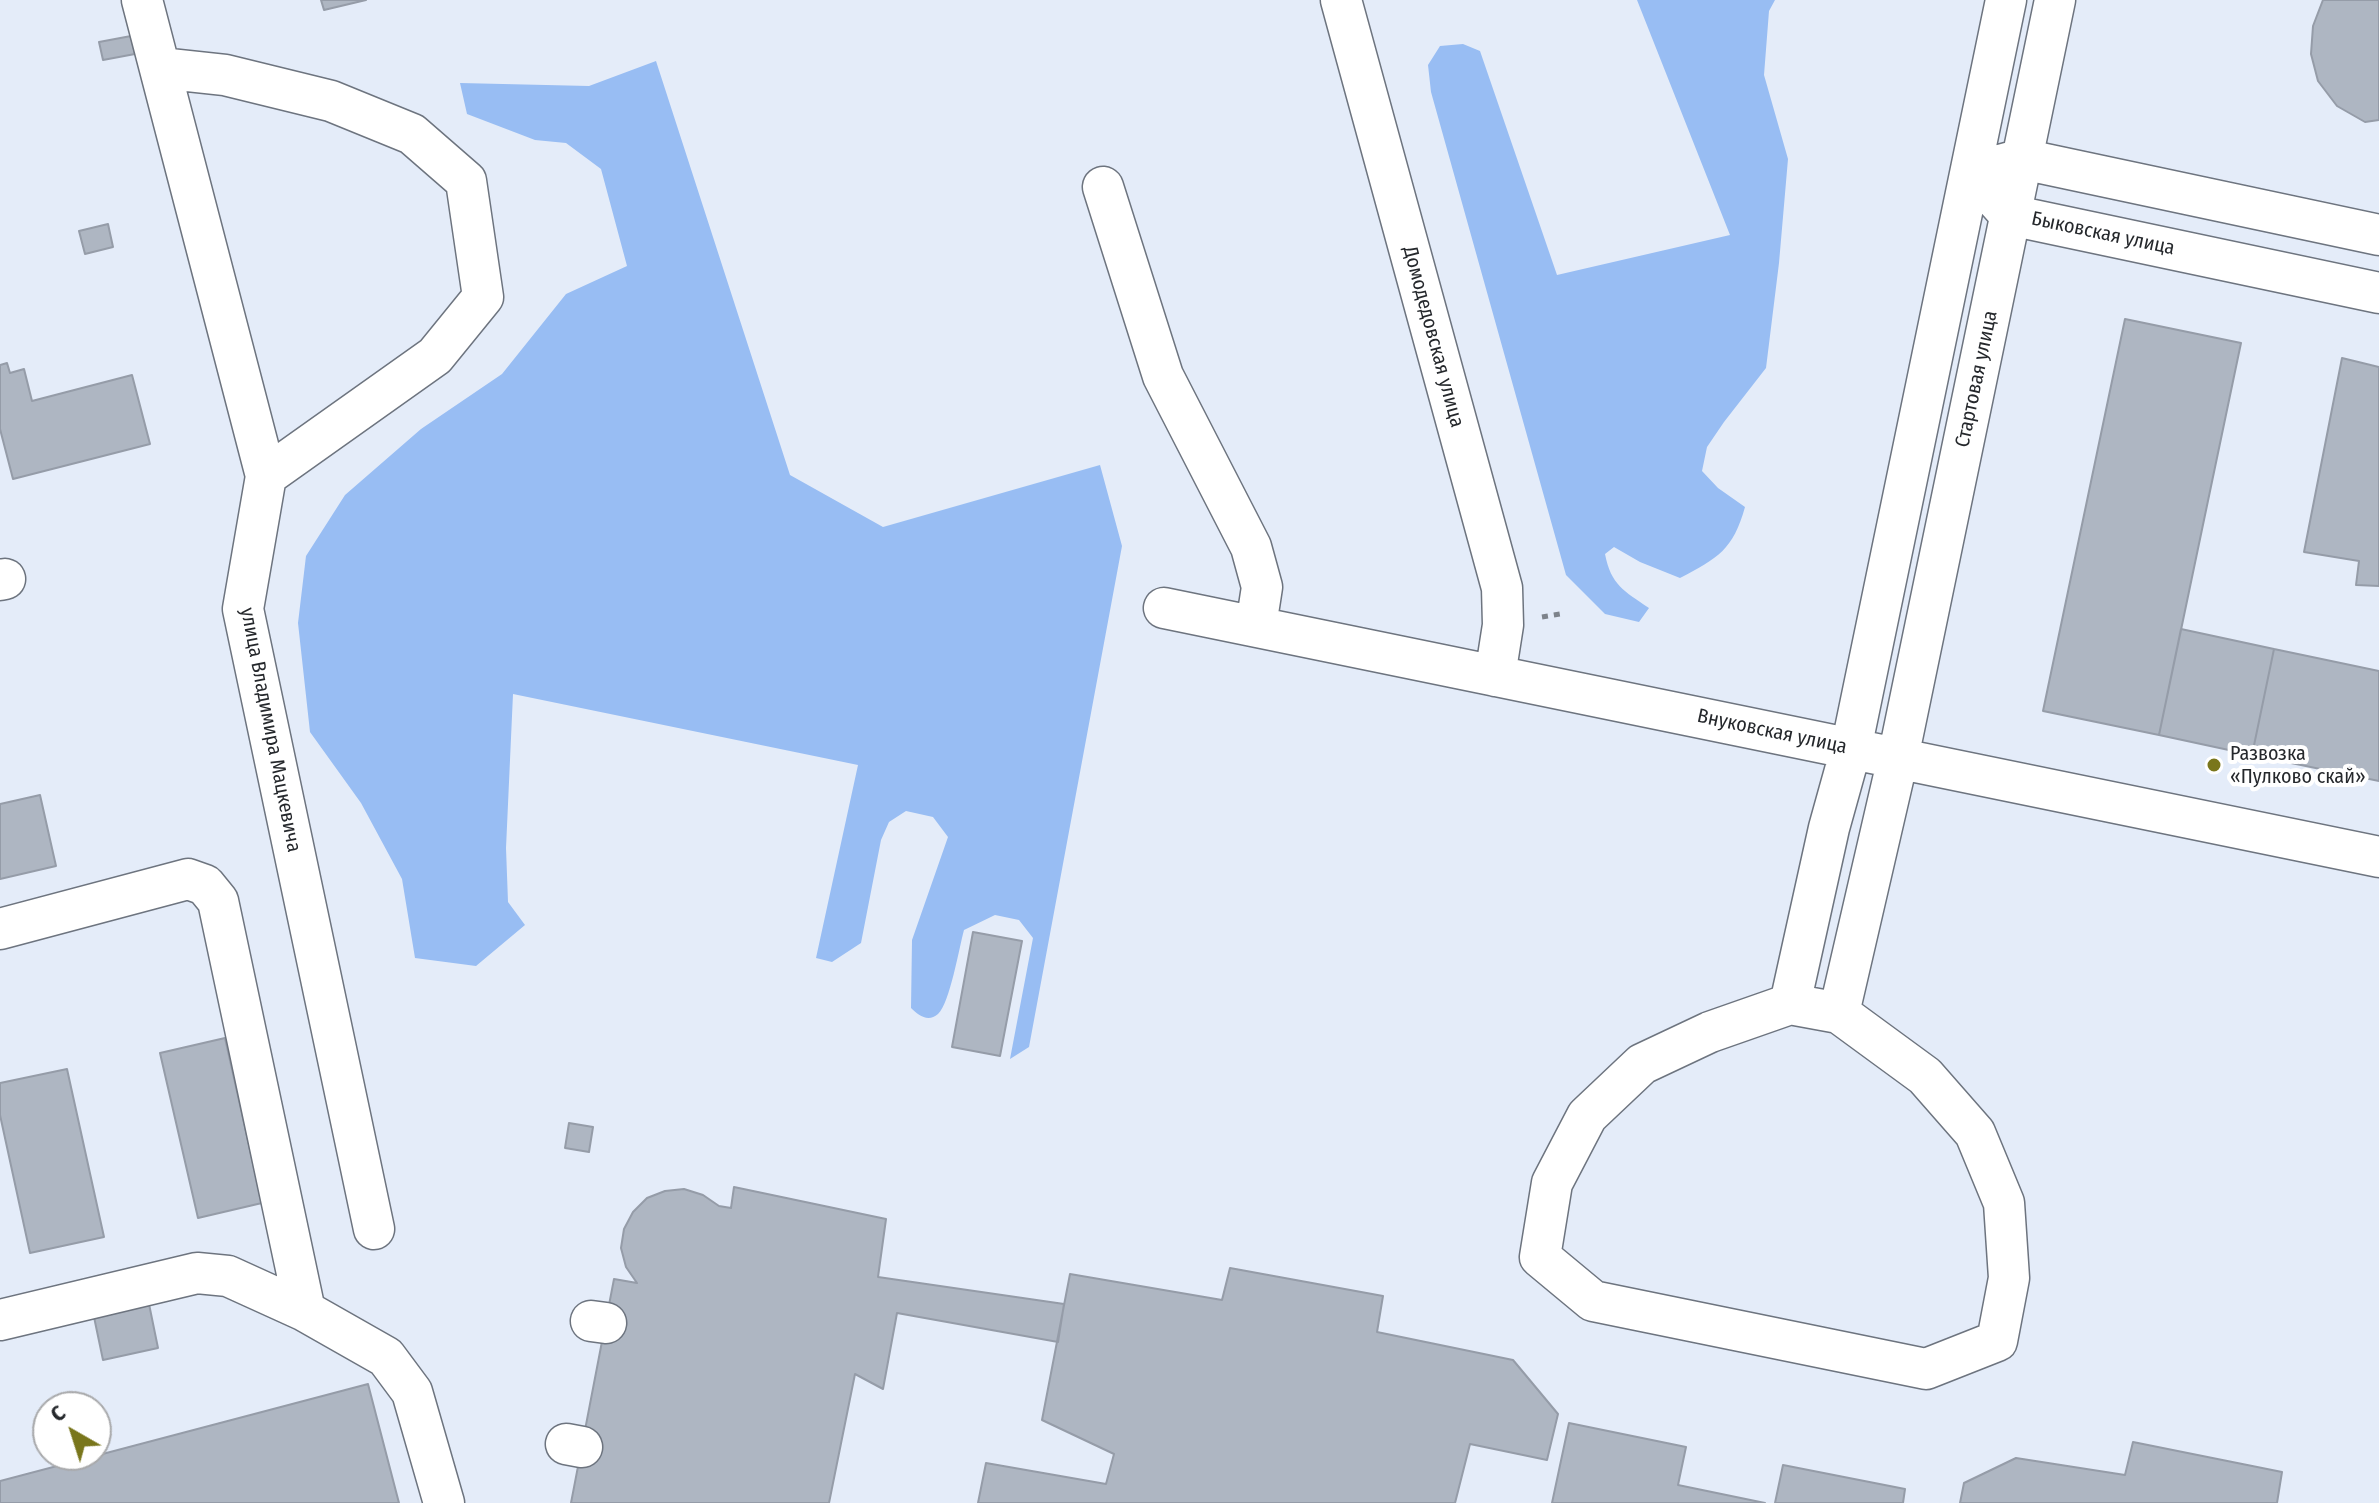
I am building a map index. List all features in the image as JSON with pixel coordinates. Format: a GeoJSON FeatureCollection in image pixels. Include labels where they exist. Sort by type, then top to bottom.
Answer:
{"type":"FeatureCollection","features":[{"type":"Feature","properties":{"kind":"street","name":"улица Владимира Мацкевича"},"geometry":{"type":"LineString","coordinates":[[142,0],[266,476],[243,609],[374,1229]]}},
{"type":"Feature","properties":{"kind":"street","name":"Домодедовская улица"},"geometry":{"type":"LineString","coordinates":[[1341,0],[1502,588],[1503,625],[1495,676]]}},
{"type":"Feature","properties":{"kind":"street"},"geometry":{"type":"LineString","coordinates":[[1790,1004],[1829,828],[1851,749],[2006,0]]}},
{"type":"Feature","properties":{"kind":"street","name":"Стартовая улица"},"geometry":{"type":"LineString","coordinates":[[1839,1013],[1898,758],[2055,0]]}},
{"type":"Feature","properties":{"kind":"street"},"geometry":{"type":"LineString","coordinates":[[160,68],[225,75],[331,101],[412,134],[466,181],[483,297],[435,356],[266,476]]}},
{"type":"Feature","properties":{"kind":"street"},"geometry":{"type":"LineString","coordinates":[[1970,173],[2022,159],[2379,235]]}},
{"type":"Feature","properties":{"kind":"street","name":"Быковская улица"},"geometry":{"type":"LineString","coordinates":[[1970,173],[2010,215],[2379,293]]}},
{"type":"Feature","properties":{"kind":"street"},"geometry":{"type":"LineString","coordinates":[[1103,187],[1163,376],[1251,547],[1262,587],[1256,626]]}},
{"type":"Feature","properties":{"kind":"street"},"geometry":{"type":"LineString","coordinates":[[2309,278],[2321,223]]}},
{"type":"Feature","properties":{"kind":"street","name":"Внуковская улица"},"geometry":{"type":"LineString","coordinates":[[1164,608],[2379,857]]}},
{"type":"Feature","properties":{"kind":"street"},"geometry":{"type":"LineString","coordinates":[[0,929],[188,879],[205,885],[218,901],[305,1311]]}},
{"type":"Feature","properties":{"kind":"street"},"geometry":{"type":"LineString","coordinates":[[1790,1004],[1839,1013],[1925,1076],[1975,1133],[2004,1203],[2009,1278],[1997,1341],[1926,1369],[1593,1301],[1540,1257],[1552,1183],[1587,1116],[1642,1064],[1710,1032],[1790,1004]]}},
{"type":"Feature","properties":{"kind":"street"},"geometry":{"type":"LineString","coordinates":[[0,1320],[197,1273],[228,1276],[305,1311],[386,1357],[412,1392],[444,1503]]}},
{"type":"Feature","properties":{"kind":"shaded area"},"geometry":{"type":"Polygon","coordinates":[[[1637,0],[1775,0],[1769,11],[1764,75],[1788,159],[1766,368],[1707,447],[1702,471],[1718,488],[1745,507],[1735,533],[1722,551],[1680,578],[1640,562],[1614,547],[1605,554],[1615,580],[1649,608],[1639,622],[1605,614],[1566,575],[1431,92],[1428,65],[1440,46],[1463,44],[1480,51],[1557,275],[1730,235],[1637,0]]]}},
{"type":"Feature","properties":{"kind":"shaded area"},"geometry":{"type":"Polygon","coordinates":[[[656,61],[790,475],[883,527],[1100,465],[1122,546],[1029,1047],[1010,1059],[1033,938],[1019,920],[995,915],[964,930],[950,987],[938,1014],[927,1018],[911,1008],[912,940],[948,837],[933,817],[906,811],[889,822],[881,840],[861,943],[832,962],[816,958],[858,765],[513,694],[506,848],[508,902],[525,925],[476,966],[415,958],[402,879],[361,803],[310,732],[298,623],[306,556],[345,495],[421,429],[502,374],[566,294],[627,266],[601,169],[566,143],[535,140],[467,114],[460,83],[589,86],[656,61]]]}},
{"type":"Feature","properties":{"kind":"building"},"geometry":{"type":"Polygon","coordinates":[[[321,0],[366,0],[324,10],[321,0]]]}},
{"type":"Feature","properties":{"kind":"building"},"geometry":{"type":"Polygon","coordinates":[[[2323,0],[2379,0],[2379,120],[2365,122],[2337,106],[2318,81],[2311,54],[2313,26],[2323,0]]]}},
{"type":"Feature","properties":{"kind":"building"},"geometry":{"type":"Polygon","coordinates":[[[131,36],[135,54],[103,60],[99,42],[131,36]]]}},
{"type":"Feature","properties":{"kind":"building"},"geometry":{"type":"Polygon","coordinates":[[[108,224],[113,247],[85,254],[79,231],[108,224]]]}},
{"type":"Feature","properties":{"kind":"building"},"geometry":{"type":"Polygon","coordinates":[[[2125,319],[2241,343],[2159,735],[2043,711],[2125,319]]]}},
{"type":"Feature","properties":{"kind":"building"},"geometry":{"type":"Polygon","coordinates":[[[2342,358],[2379,367],[2379,586],[2356,585],[2359,561],[2304,552],[2342,358]]]}},
{"type":"Feature","properties":{"kind":"building"},"geometry":{"type":"Polygon","coordinates":[[[7,363],[10,373],[24,369],[32,401],[132,375],[150,444],[13,479],[0,429],[0,365],[7,363]]]}},
{"type":"Feature","properties":{"kind":"building"},"geometry":{"type":"Polygon","coordinates":[[[2181,629],[2274,649],[2252,755],[2159,735],[2181,629]]]}},
{"type":"Feature","properties":{"kind":"building"},"geometry":{"type":"Polygon","coordinates":[[[2274,649],[2379,671],[2379,781],[2252,755],[2274,649]]]}},
{"type":"Feature","properties":{"kind":"building"},"geometry":{"type":"Polygon","coordinates":[[[40,795],[56,866],[0,879],[0,804],[40,795]]]}},
{"type":"Feature","properties":{"kind":"building"},"geometry":{"type":"Polygon","coordinates":[[[973,932],[1022,941],[1000,1056],[952,1047],[973,932]]]}},
{"type":"Feature","properties":{"kind":"building"},"geometry":{"type":"Polygon","coordinates":[[[225,1038],[262,1203],[198,1218],[160,1053],[225,1038]]]}},
{"type":"Feature","properties":{"kind":"building"},"geometry":{"type":"Polygon","coordinates":[[[67,1069],[104,1237],[30,1253],[0,1115],[0,1083],[67,1069]]]}},
{"type":"Feature","properties":{"kind":"building"},"geometry":{"type":"Polygon","coordinates":[[[569,1123],[593,1127],[589,1152],[565,1148],[569,1123]]]}},
{"type":"Feature","properties":{"kind":"building"},"geometry":{"type":"Polygon","coordinates":[[[734,1187],[886,1219],[878,1277],[1064,1304],[1058,1342],[897,1313],[883,1389],[855,1374],[829,1503],[571,1503],[614,1279],[637,1283],[626,1267],[621,1248],[624,1229],[633,1212],[647,1198],[665,1191],[684,1189],[703,1195],[719,1206],[731,1208],[734,1187]]]}},
{"type":"Feature","properties":{"kind":"building"},"geometry":{"type":"Polygon","coordinates":[[[1230,1268],[1383,1296],[1377,1332],[1513,1360],[1558,1414],[1547,1460],[1470,1444],[1455,1503],[978,1503],[986,1463],[1106,1484],[1114,1454],[1042,1420],[1070,1274],[1222,1300],[1230,1268]]]}},
{"type":"Feature","properties":{"kind":"building"},"geometry":{"type":"Polygon","coordinates":[[[149,1304],[158,1348],[103,1360],[94,1317],[149,1304]]]}},
{"type":"Feature","properties":{"kind":"building"},"geometry":{"type":"Polygon","coordinates":[[[368,1384],[399,1503],[0,1503],[0,1481],[38,1471],[112,1471],[112,1451],[368,1384]]]}},
{"type":"Feature","properties":{"kind":"building"},"geometry":{"type":"Polygon","coordinates":[[[1569,1423],[1686,1447],[1678,1485],[1765,1503],[1552,1503],[1569,1423]]]}},
{"type":"Feature","properties":{"kind":"building"},"geometry":{"type":"Polygon","coordinates":[[[2133,1442],[2282,1472],[2277,1503],[1960,1503],[1964,1483],[2016,1458],[2125,1475],[2133,1442]]]}},
{"type":"Feature","properties":{"kind":"building"},"geometry":{"type":"Polygon","coordinates":[[[1783,1465],[1905,1489],[1903,1503],[1775,1503],[1783,1465]]]}},
{"type":"Feature","properties":{"kind":"place","name":"Развозка «Пулково скай»"},"geometry":{"type":"Point","coordinates":[2214,765]}}]}
